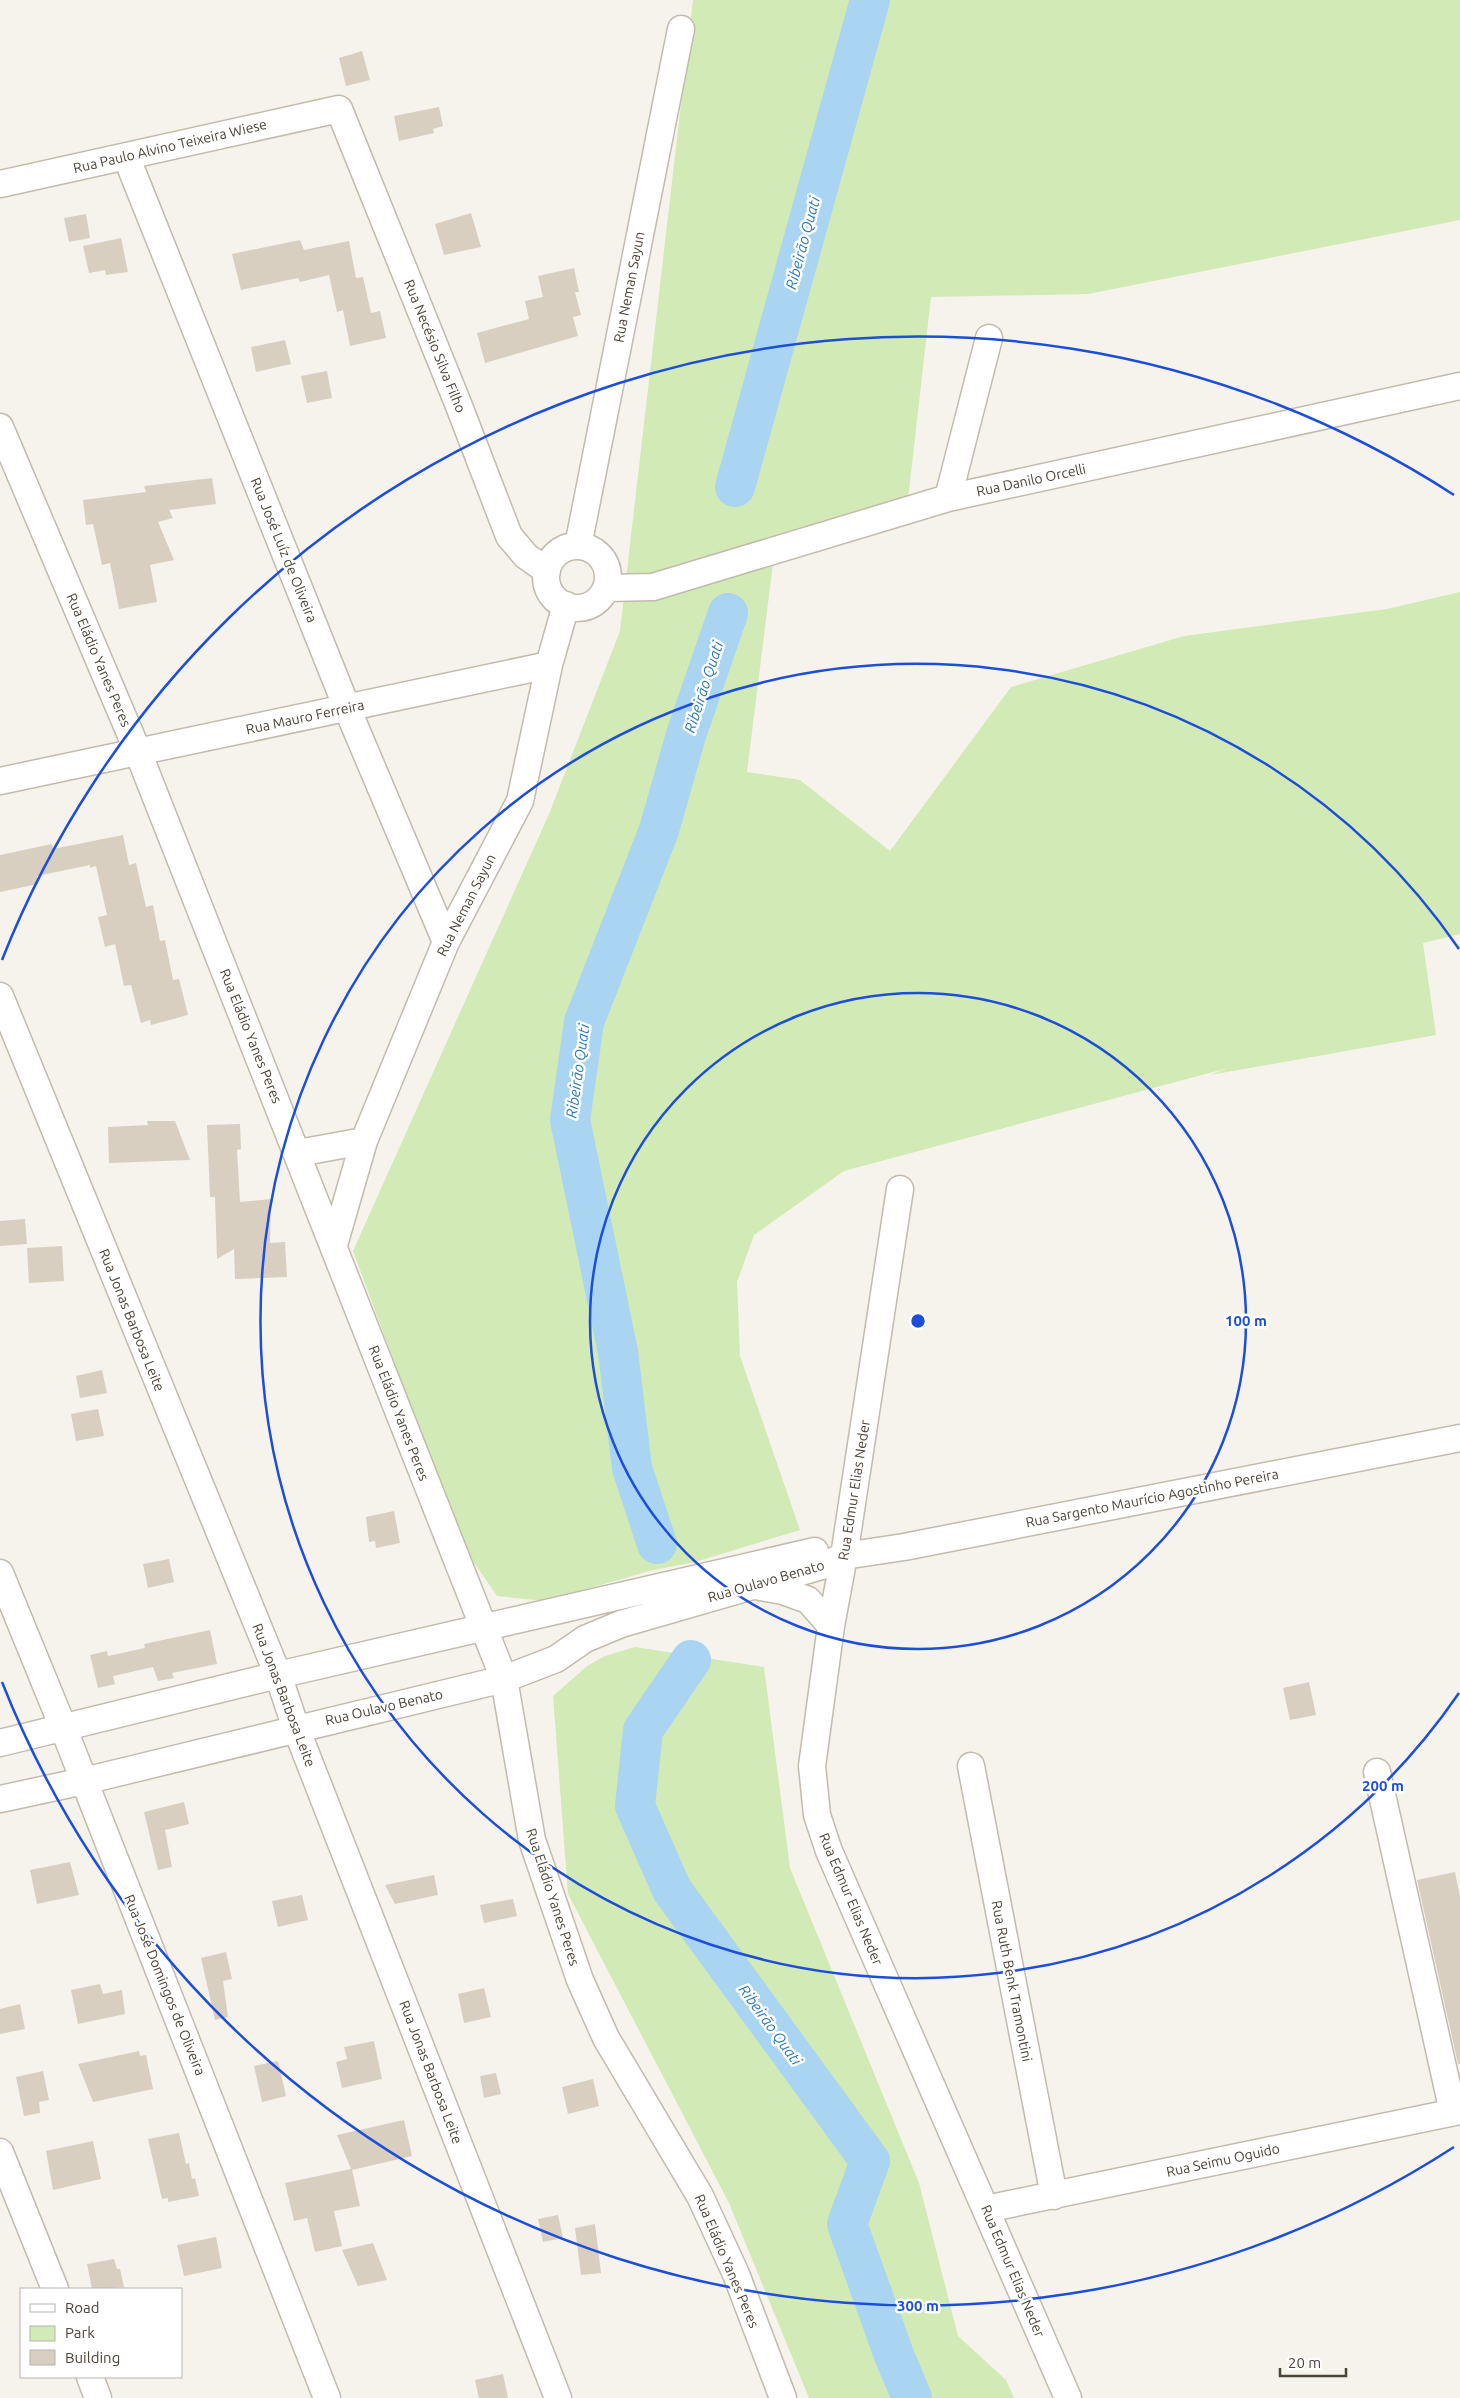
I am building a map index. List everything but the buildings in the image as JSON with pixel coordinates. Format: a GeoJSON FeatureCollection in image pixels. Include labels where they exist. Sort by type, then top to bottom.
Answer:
{"type":"FeatureCollection","features":[{"type":"Feature","properties":{"kind":"street","name":"Rua Neman Sayun"},"geometry":{"type":"LineString","coordinates":[[578,546],[681,29]]}},
{"type":"Feature","properties":{"kind":"street","name":"Rua Paulo Alvino Teixeira Wiese"},"geometry":{"type":"LineString","coordinates":[[0,184],[339,108]]}},
{"type":"Feature","properties":{"kind":"street","name":"Rua Necésio Silva Filho"},"geometry":{"type":"LineString","coordinates":[[339,108],[460,406],[509,536],[526,556],[547,571]]}},
{"type":"Feature","properties":{"kind":"street","name":"Rua José Luíz de Oliveira"},"geometry":{"type":"LineString","coordinates":[[126,156],[347,708],[446,942]]}},
{"type":"Feature","properties":{"kind":"street"},"geometry":{"type":"LineString","coordinates":[[948,498],[989,338]]}},
{"type":"Feature","properties":{"kind":"street","name":"Rua Danilo Orcelli"},"geometry":{"type":"LineString","coordinates":[[606,588],[653,587],[948,498],[1460,386]]}},
{"type":"Feature","properties":{"kind":"street","name":"Rua Eládio Yanes Peres"},"geometry":{"type":"LineString","coordinates":[[0,427],[138,752],[298,1153],[504,1679],[532,1840],[580,1980],[606,2038],[700,2196],[736,2274],[783,2398]]}},
{"type":"Feature","properties":{"kind":"street"},"geometry":{"type":"LineString","coordinates":[[578,546],[596,552],[603,560],[608,578],[606,588],[594,603],[584,607],[566,605],[552,594],[548,586],[547,571],[552,559],[568,547],[578,546]]}},
{"type":"Feature","properties":{"kind":"street"},"geometry":{"type":"LineString","coordinates":[[549,665],[566,605]]}},
{"type":"Feature","properties":{"kind":"street","name":"Rua Neman Sayun"},"geometry":{"type":"LineString","coordinates":[[334,1245],[364,1141],[446,942],[520,800],[549,665]]}},
{"type":"Feature","properties":{"kind":"street","name":"Rua Mauro Ferreira"},"geometry":{"type":"LineString","coordinates":[[0,781],[549,665]]}},
{"type":"Feature","properties":{"kind":"street","name":"Rua Jonas Barbosa Leite"},"geometry":{"type":"LineString","coordinates":[[0,996],[278,1675],[296,1728],[558,2398]]}},
{"type":"Feature","properties":{"kind":"street"},"geometry":{"type":"LineString","coordinates":[[298,1153],[364,1141]]}},
{"type":"Feature","properties":{"kind":"street","name":"Rua Edmur Elias Neder"},"geometry":{"type":"LineString","coordinates":[[900,1189],[844,1556],[831,1626],[812,1766],[817,1815],[829,1851],[1068,2398]]}},
{"type":"Feature","properties":{"kind":"street","name":"Rua Sargento Maurício Agostinho Pereira"},"geometry":{"type":"LineString","coordinates":[[844,1556],[904,1547],[1460,1438]]}},
{"type":"Feature","properties":{"kind":"street","name":"Rua Oulavo Benato"},"geometry":{"type":"LineString","coordinates":[[0,1743],[278,1675],[824,1548],[844,1556]]}},
{"type":"Feature","properties":{"kind":"street","name":"Rua Oulavo Benato"},"geometry":{"type":"LineString","coordinates":[[0,1799],[84,1781],[504,1679],[556,1659],[585,1638],[621,1624],[825,1565],[844,1556]]}},
{"type":"Feature","properties":{"kind":"street","name":"Rua José Domingos de Oliveira"},"geometry":{"type":"LineString","coordinates":[[0,1573],[63,1727],[327,2398]]}},
{"type":"Feature","properties":{"kind":"street"},"geometry":{"type":"LineString","coordinates":[[752,1586],[783,1591],[808,1600],[831,1626]]}},
{"type":"Feature","properties":{"kind":"street","name":"Rua Ruth Benk Tramontini"},"geometry":{"type":"LineString","coordinates":[[970,1766],[1054,2196]]}},
{"type":"Feature","properties":{"kind":"street"},"geometry":{"type":"LineString","coordinates":[[1377,1772],[1456,2112]]}},
{"type":"Feature","properties":{"kind":"street","name":"Rua Seimu Oguido"},"geometry":{"type":"LineString","coordinates":[[986,2209],[1456,2112]]}},
{"type":"Feature","properties":{"kind":"street"},"geometry":{"type":"LineString","coordinates":[[0,2152],[55,2288]]}},
{"type":"Feature","properties":{"kind":"street"},"geometry":{"type":"LineString","coordinates":[[90,2378],[98,2398]]}},
{"type":"Feature","properties":{"kind":"green space"},"geometry":{"type":"Polygon","coordinates":[[[693,0],[1460,0],[1460,220],[1088,294],[931,297],[906,517],[776,539],[747,772],[800,780],[890,851],[1011,687],[1184,636],[1387,609],[1460,592],[1460,934],[1423,943],[1436,1035],[1210,1075],[1228,1068],[844,1171],[754,1235],[737,1282],[740,1356],[800,1530],[695,1562],[649,1571],[545,1601],[497,1596],[462,1545],[353,1251],[549,814],[620,631],[693,0]]]}},
{"type":"Feature","properties":{"kind":"green space"},"geometry":{"type":"Polygon","coordinates":[[[635,1647],[764,1667],[790,1868],[919,2183],[958,2336],[1006,2380],[1014,2398],[809,2398],[729,2203],[568,1894],[553,1696],[587,1666],[605,1656],[635,1647]]]}},
{"type":"Feature","properties":{"kind":"waterway","name":"Ribeirão Quati"},"geometry":{"type":"LineString","coordinates":[[735,487],[870,0]]}},
{"type":"Feature","properties":{"kind":"waterway","name":"Ribeirão Quati"},"geometry":{"type":"LineString","coordinates":[[657,1544],[632,1468],[618,1352],[570,1120],[584,1022],[659,830],[686,735],[728,613]]}},
{"type":"Feature","properties":{"kind":"waterway","name":"Ribeirão Quati"},"geometry":{"type":"LineString","coordinates":[[691,1660],[643,1730],[635,1806],[672,1890],[870,2161],[847,2224],[894,2355],[912,2398]]}}]}
